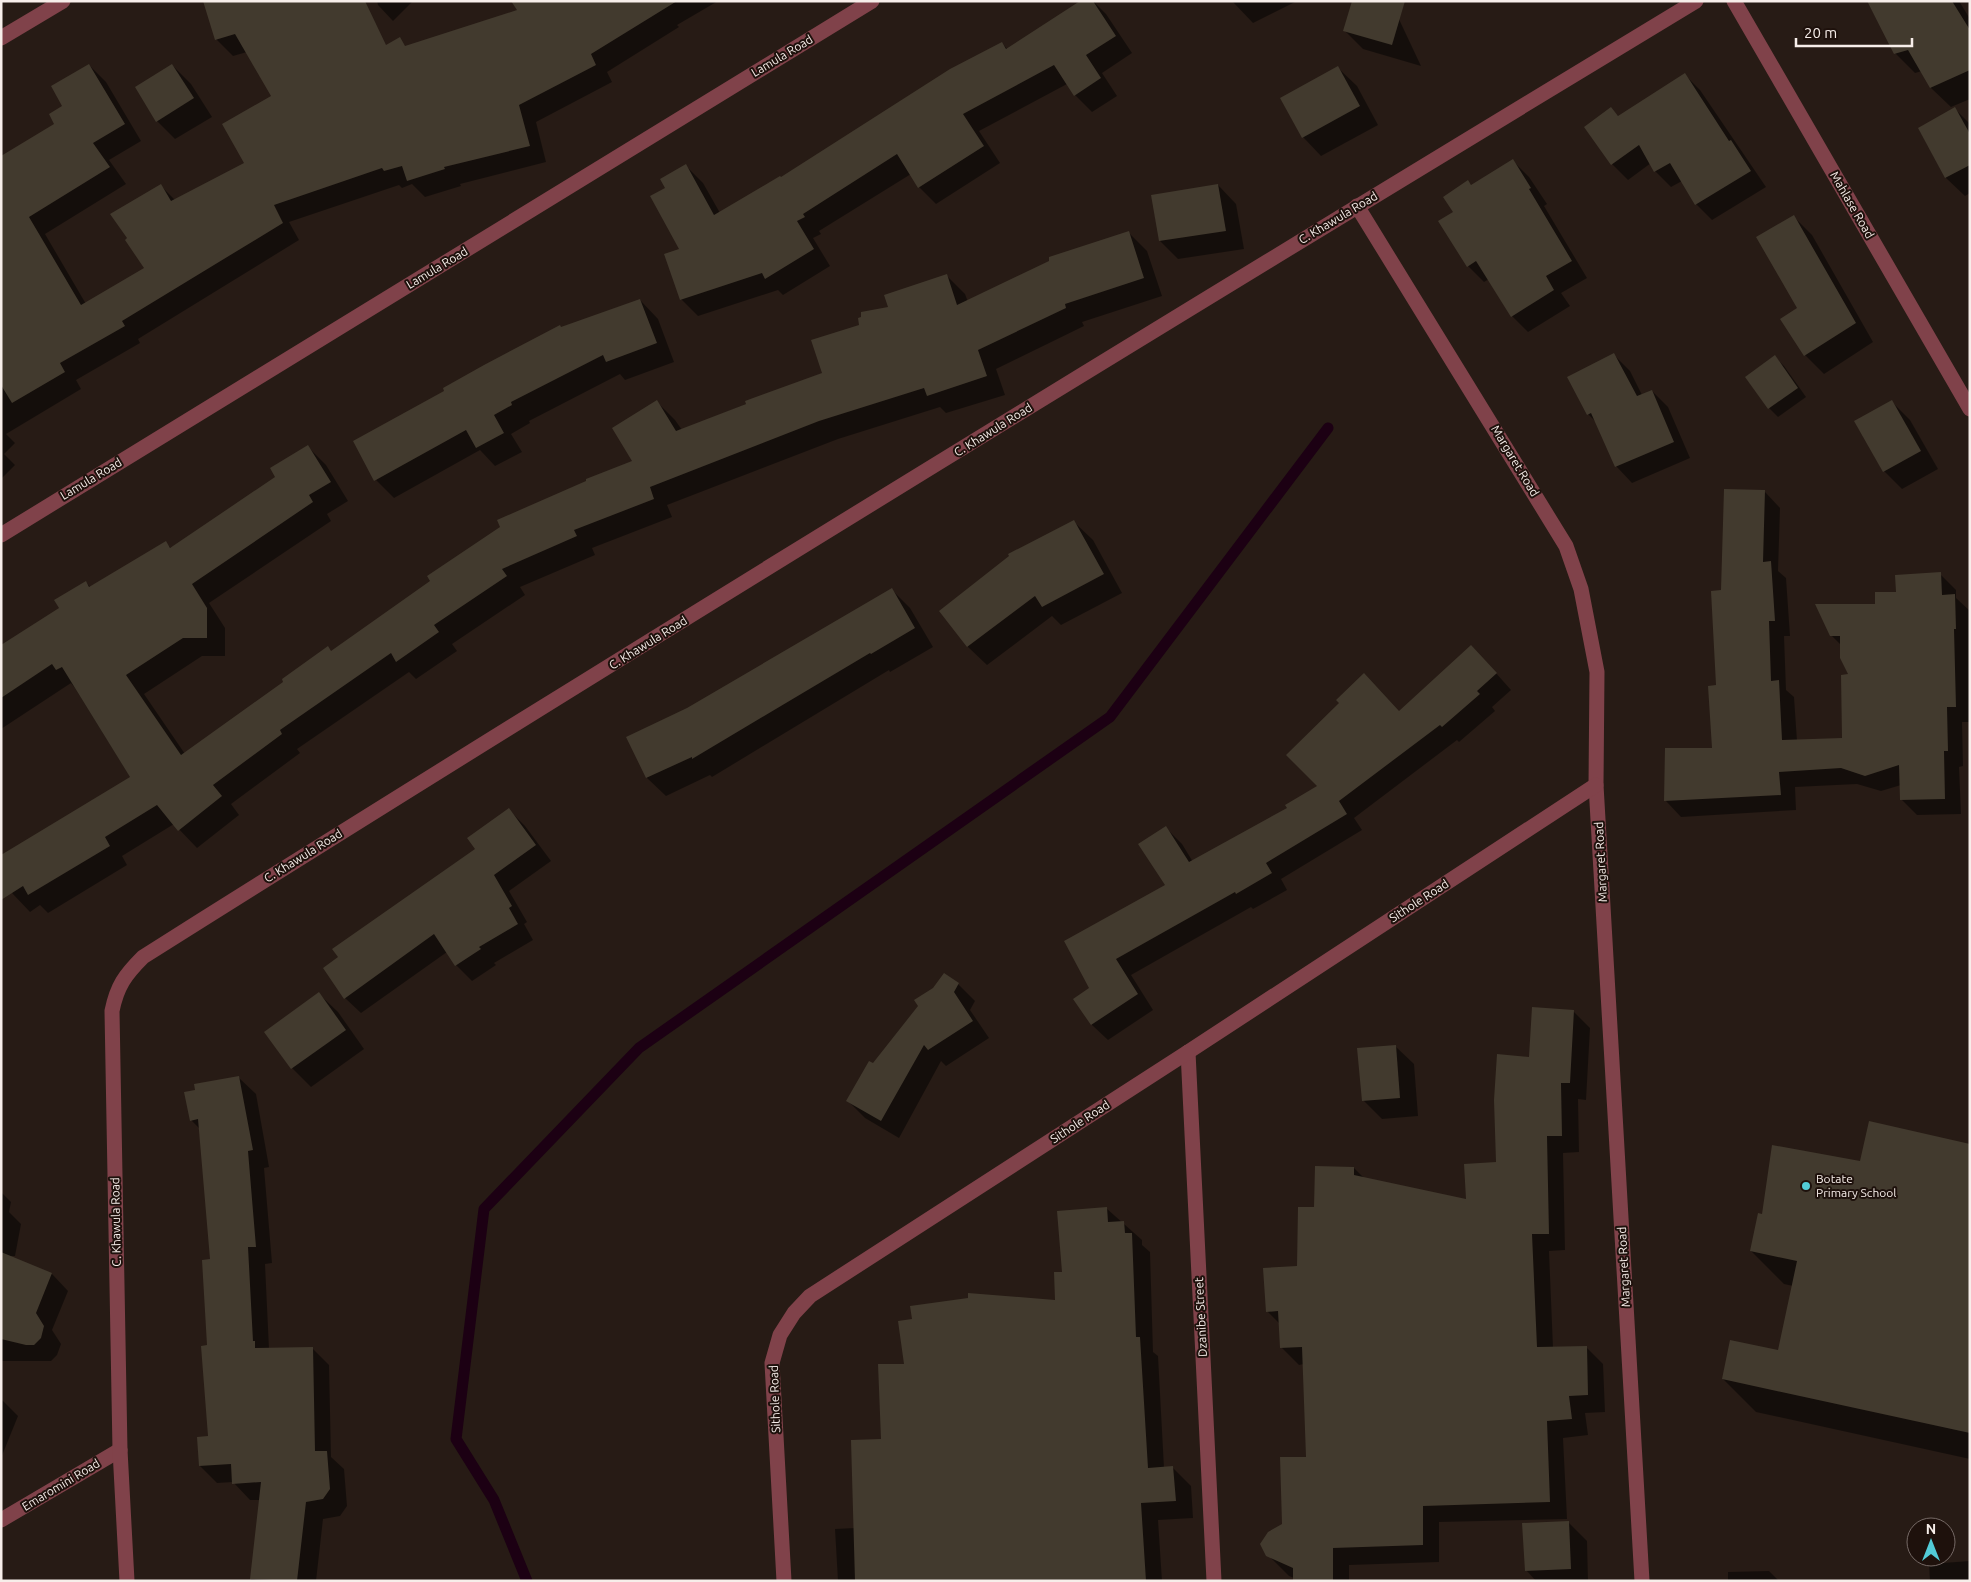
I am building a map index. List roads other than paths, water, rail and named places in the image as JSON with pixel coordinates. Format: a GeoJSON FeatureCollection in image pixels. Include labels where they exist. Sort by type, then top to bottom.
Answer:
{"type":"FeatureCollection","features":[{"type":"Feature","properties":{"kind":"street"},"geometry":{"type":"LineString","coordinates":[[1,38],[63,1]]}},
{"type":"Feature","properties":{"kind":"street","name":"Lamula Road"},"geometry":{"type":"LineString","coordinates":[[1,535],[872,1]]}},
{"type":"Feature","properties":{"kind":"street","name":"C. Khawula Road"},"geometry":{"type":"LineString","coordinates":[[127,1581],[120,1450],[112,1011],[115,994],[124,976],[143,957],[391,800],[1357,206],[1696,1]]}},
{"type":"Feature","properties":{"kind":"street","name":"Mahlase Road"},"geometry":{"type":"LineString","coordinates":[[1734,1],[1970,409]]}},
{"type":"Feature","properties":{"kind":"street","name":"Margaret Road"},"geometry":{"type":"LineString","coordinates":[[1357,206],[1566,546],[1581,589],[1597,672],[1596,785],[1642,1581]]}},
{"type":"Feature","properties":{"kind":"street","name":"Sithole Road"},"geometry":{"type":"LineString","coordinates":[[784,1581],[772,1363],[780,1335],[794,1313],[810,1296],[1596,785]]}},
{"type":"Feature","properties":{"kind":"street","name":"Dzanibe Street"},"geometry":{"type":"LineString","coordinates":[[1188,1052],[1214,1581]]}},
{"type":"Feature","properties":{"kind":"street","name":"Emaromini Road"},"geometry":{"type":"LineString","coordinates":[[1,1520],[120,1450]]}},
{"type":"Feature","properties":{"kind":"waterway"},"geometry":{"type":"LineString","coordinates":[[527,1581],[494,1500],[456,1439],[484,1209],[639,1048],[1110,717],[1328,428]]}},
{"type":"Feature","properties":{"kind":"place","name":"Botate Primary School"},"geometry":{"type":"Point","coordinates":[1806,1186]}}]}
